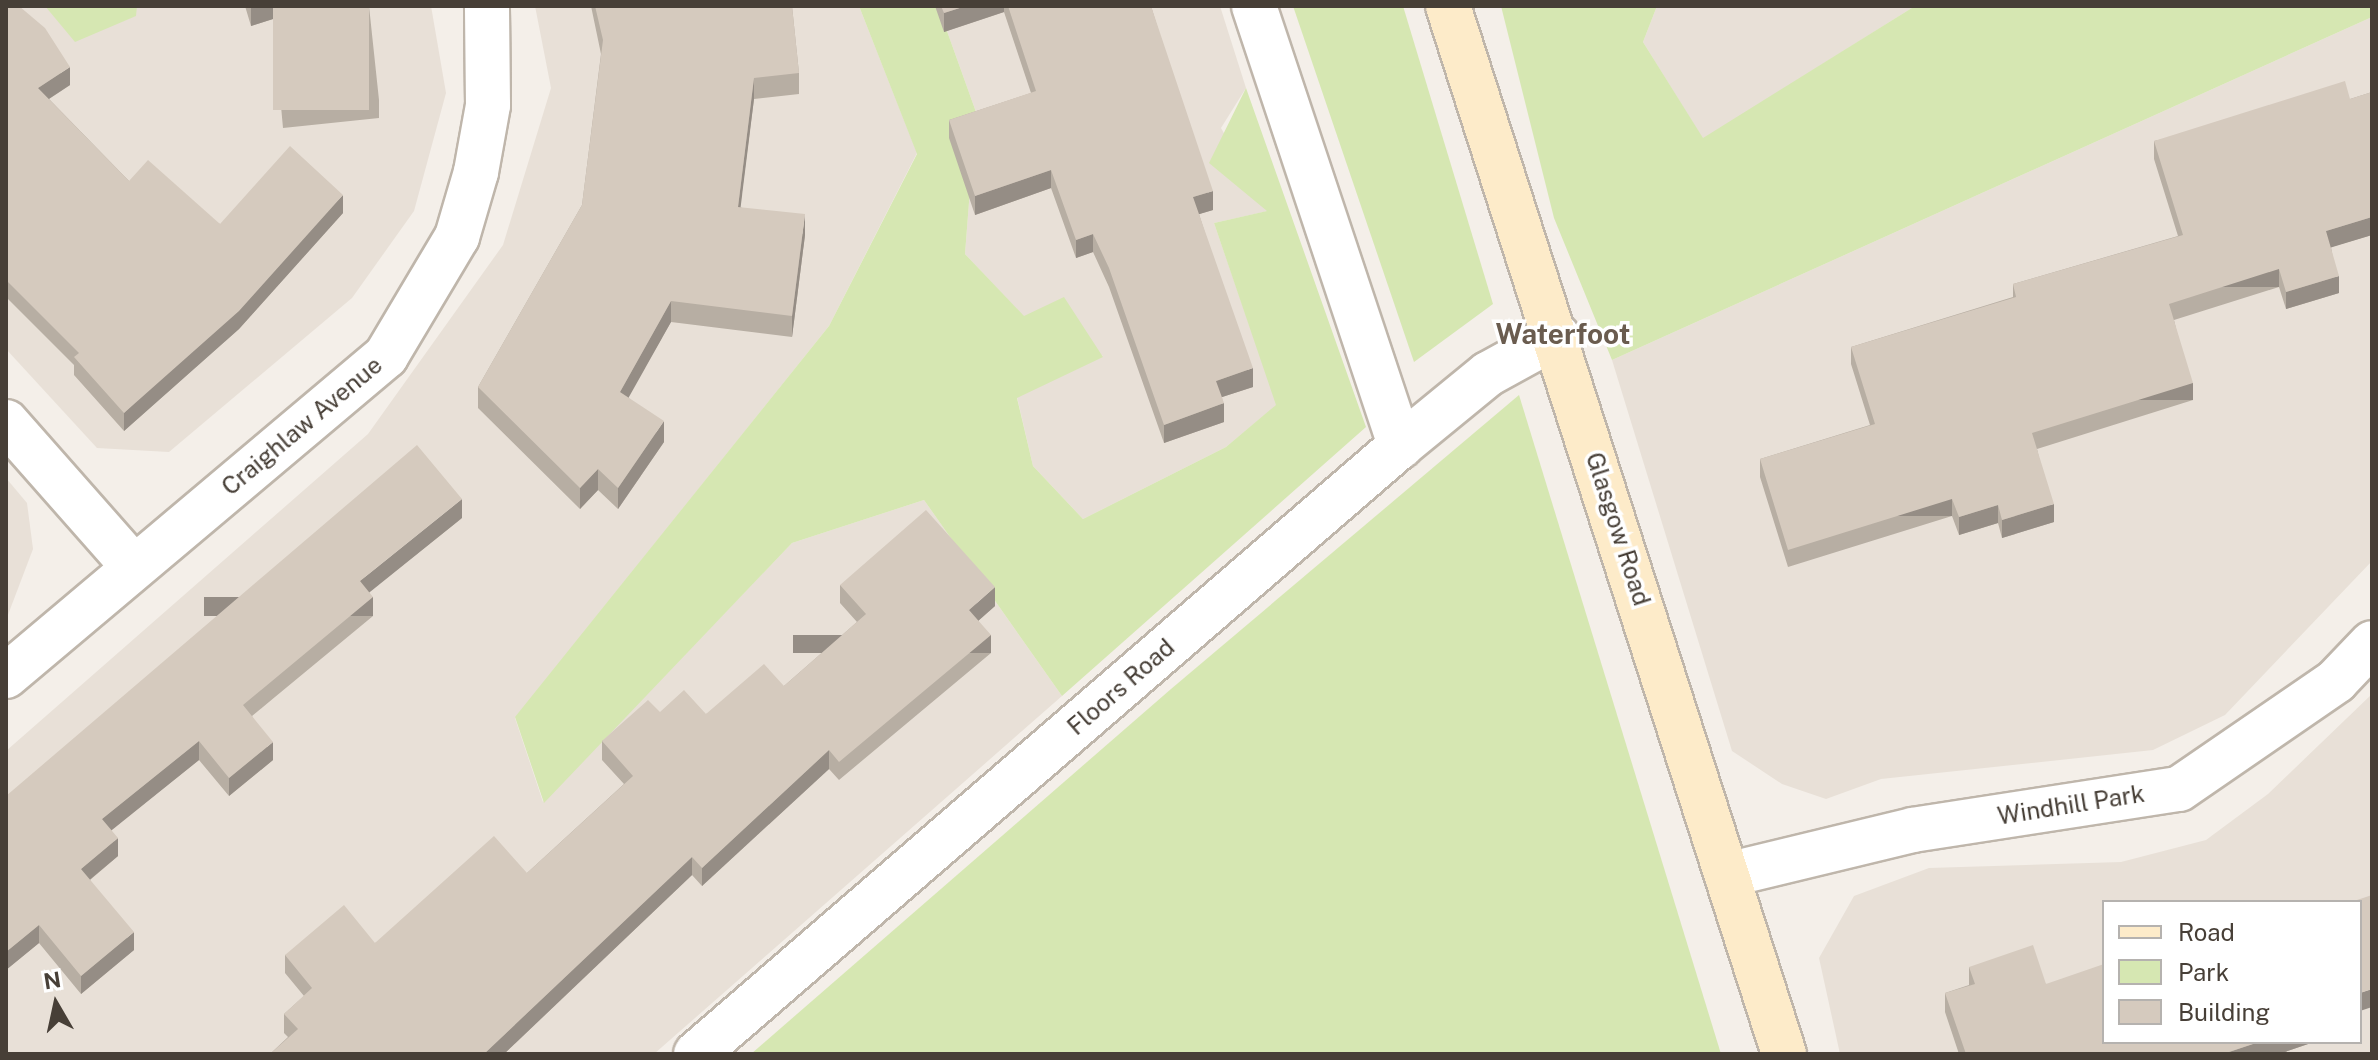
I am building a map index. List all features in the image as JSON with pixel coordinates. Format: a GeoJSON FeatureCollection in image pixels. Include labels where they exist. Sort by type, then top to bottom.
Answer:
{"type":"FeatureCollection","features":[{"type":"Feature","properties":{"kind":"main road","name":"Glasgow Road"},"geometry":{"type":"LineString","coordinates":[[1448,6],[1557,336],[1784,1054]]}},
{"type":"Feature","properties":{"kind":"street","name":"Craighlaw Avenue"},"geometry":{"type":"LineString","coordinates":[[6,676],[386,356],[424,302],[457,237],[476,172],[488,105],[487,6]]}},
{"type":"Feature","properties":{"kind":"street"},"geometry":{"type":"LineString","coordinates":[[1254,6],[1400,446]]}},
{"type":"Feature","properties":{"kind":"street","name":"Floors Road"},"geometry":{"type":"LineString","coordinates":[[696,1054],[1400,446],[1488,374],[1557,336]]}},
{"type":"Feature","properties":{"kind":"street"},"geometry":{"type":"LineString","coordinates":[[6,422],[134,567]]}},
{"type":"Feature","properties":{"kind":"street","name":"Windhill Park"},"geometry":{"type":"LineString","coordinates":[[1727,875],[1913,830],[2179,789],[2336,681],[2372,643]]}},
{"type":"Feature","properties":{"kind":"shaded area"},"geometry":{"type":"Polygon","coordinates":[[[6,6],[431,6],[446,93],[414,211],[352,298],[169,452],[97,448],[6,349],[6,6]]]}},
{"type":"Feature","properties":{"kind":"shaded area"},"geometry":{"type":"Polygon","coordinates":[[[535,6],[859,6],[917,153],[829,326],[515,718],[543,802],[792,543],[924,500],[1062,696],[654,1054],[6,1054],[6,751],[368,434],[503,245],[551,88],[535,6]]]}},
{"type":"Feature","properties":{"kind":"shaded area"},"geometry":{"type":"Polygon","coordinates":[[[938,6],[1220,6],[1246,88],[1221,128],[1268,211],[1214,223],[1277,405],[1226,447],[1083,519],[1033,466],[1017,397],[1103,356],[1024,317],[965,254],[976,112],[938,6]]]}},
{"type":"Feature","properties":{"kind":"shaded area"},"geometry":{"type":"Polygon","coordinates":[[[1657,6],[1915,6],[1703,139],[1643,42],[1657,6]]]}},
{"type":"Feature","properties":{"kind":"shaded area"},"geometry":{"type":"Polygon","coordinates":[[[2372,17],[2372,561],[2225,715],[2153,750],[1881,779],[1826,799],[1782,784],[1732,751],[1612,360],[2372,17]]]}},
{"type":"Feature","properties":{"kind":"shaded area"},"geometry":{"type":"Polygon","coordinates":[[[6,478],[27,503],[33,549],[6,620],[6,478]]]}},
{"type":"Feature","properties":{"kind":"shaded area"},"geometry":{"type":"Polygon","coordinates":[[[2372,694],[2372,1054],[1840,1054],[1819,958],[1854,896],[1929,868],[2121,862],[2206,840],[2268,794],[2372,694]]]}},
{"type":"Feature","properties":{"kind":"green space"},"geometry":{"type":"Polygon","coordinates":[[[45,6],[137,6],[136,16],[75,42],[45,6]]]}},
{"type":"Feature","properties":{"kind":"green space"},"geometry":{"type":"Polygon","coordinates":[[[859,6],[938,6],[976,112],[965,254],[1024,316],[1064,297],[1103,357],[1017,398],[1033,466],[1083,519],[1226,447],[1276,405],[1214,223],[1267,211],[1209,163],[1246,88],[1366,427],[1062,696],[924,500],[792,543],[544,803],[515,717],[829,326],[917,154],[859,6]]]}},
{"type":"Feature","properties":{"kind":"green space"},"geometry":{"type":"Polygon","coordinates":[[[1293,6],[1403,6],[1493,304],[1414,362],[1293,6]]]}},
{"type":"Feature","properties":{"kind":"green space"},"geometry":{"type":"Polygon","coordinates":[[[1501,6],[1657,6],[1643,42],[1703,138],[1915,6],[2372,6],[2372,17],[1612,360],[1554,218],[1501,6]]]}},
{"type":"Feature","properties":{"kind":"green space"},"geometry":{"type":"Polygon","coordinates":[[[1519,395],[1721,1054],[751,1054],[1171,689],[1519,395]]]}},
{"type":"Feature","properties":{"kind":"building"},"geometry":{"type":"Polygon","coordinates":[[[6,6],[19,6],[45,28],[70,67],[38,88],[129,181],[148,160],[220,224],[290,146],[343,195],[239,311],[124,413],[74,357],[79,353],[6,280],[6,6]]]}},
{"type":"Feature","properties":{"kind":"building"},"geometry":{"type":"Polygon","coordinates":[[[273,6],[369,6],[369,110],[273,110],[273,6]]]}},
{"type":"Feature","properties":{"kind":"building"},"geometry":{"type":"Polygon","coordinates":[[[595,6],[792,6],[799,73],[754,78],[738,207],[805,214],[792,316],[671,301],[620,392],[664,421],[618,488],[598,469],[580,488],[478,387],[582,205],[603,40],[595,6]]]}},
{"type":"Feature","properties":{"kind":"building"},"geometry":{"type":"Polygon","coordinates":[[[941,6],[966,6],[944,13],[941,6]]]}},
{"type":"Feature","properties":{"kind":"building"},"geometry":{"type":"Polygon","coordinates":[[[1008,6],[1151,6],[1213,191],[1193,197],[1253,368],[1216,381],[1224,403],[1164,425],[1109,268],[1093,234],[1076,240],[1051,170],[975,196],[949,120],[1036,91],[1008,6]]]}},
{"type":"Feature","properties":{"kind":"building"},"geometry":{"type":"Polygon","coordinates":[[[2345,81],[2350,99],[2372,92],[2372,217],[2326,231],[2339,276],[2286,292],[2279,269],[2169,304],[2193,383],[2032,433],[2054,504],[2002,520],[1998,505],[1959,517],[1952,499],[1788,550],[1760,459],[1875,424],[1851,347],[2016,297],[2013,284],[2183,235],[2154,141],[2345,81]]]}},
{"type":"Feature","properties":{"kind":"building"},"geometry":{"type":"Polygon","coordinates":[[[417,445],[462,499],[360,581],[373,597],[243,705],[273,742],[229,778],[199,741],[102,819],[118,838],[81,869],[134,932],[81,976],[39,925],[6,952],[6,796],[417,445]]]}},
{"type":"Feature","properties":{"kind":"building"},"geometry":{"type":"Polygon","coordinates":[[[926,510],[995,587],[969,610],[991,635],[839,762],[829,750],[702,868],[692,857],[484,1054],[270,1054],[298,1029],[284,1014],[312,988],[285,955],[344,905],[375,943],[494,836],[527,873],[633,776],[602,741],[648,700],[660,712],[684,690],[706,714],[764,664],[784,686],[866,614],[840,585],[926,510]]]}},
{"type":"Feature","properties":{"kind":"building"},"geometry":{"type":"Polygon","coordinates":[[[2372,895],[2372,989],[2362,992],[2362,900],[2357,900],[2372,895]]]}},
{"type":"Feature","properties":{"kind":"building"},"geometry":{"type":"Polygon","coordinates":[[[2033,945],[2046,984],[2102,965],[2102,1044],[2253,1044],[2223,1054],[1966,1054],[1945,993],[1975,984],[1969,967],[2033,945]]]}},
{"type":"Feature","properties":{"kind":"district","name":"Waterfoot"},"geometry":{"type":"Point","coordinates":[1563,334]}}]}
